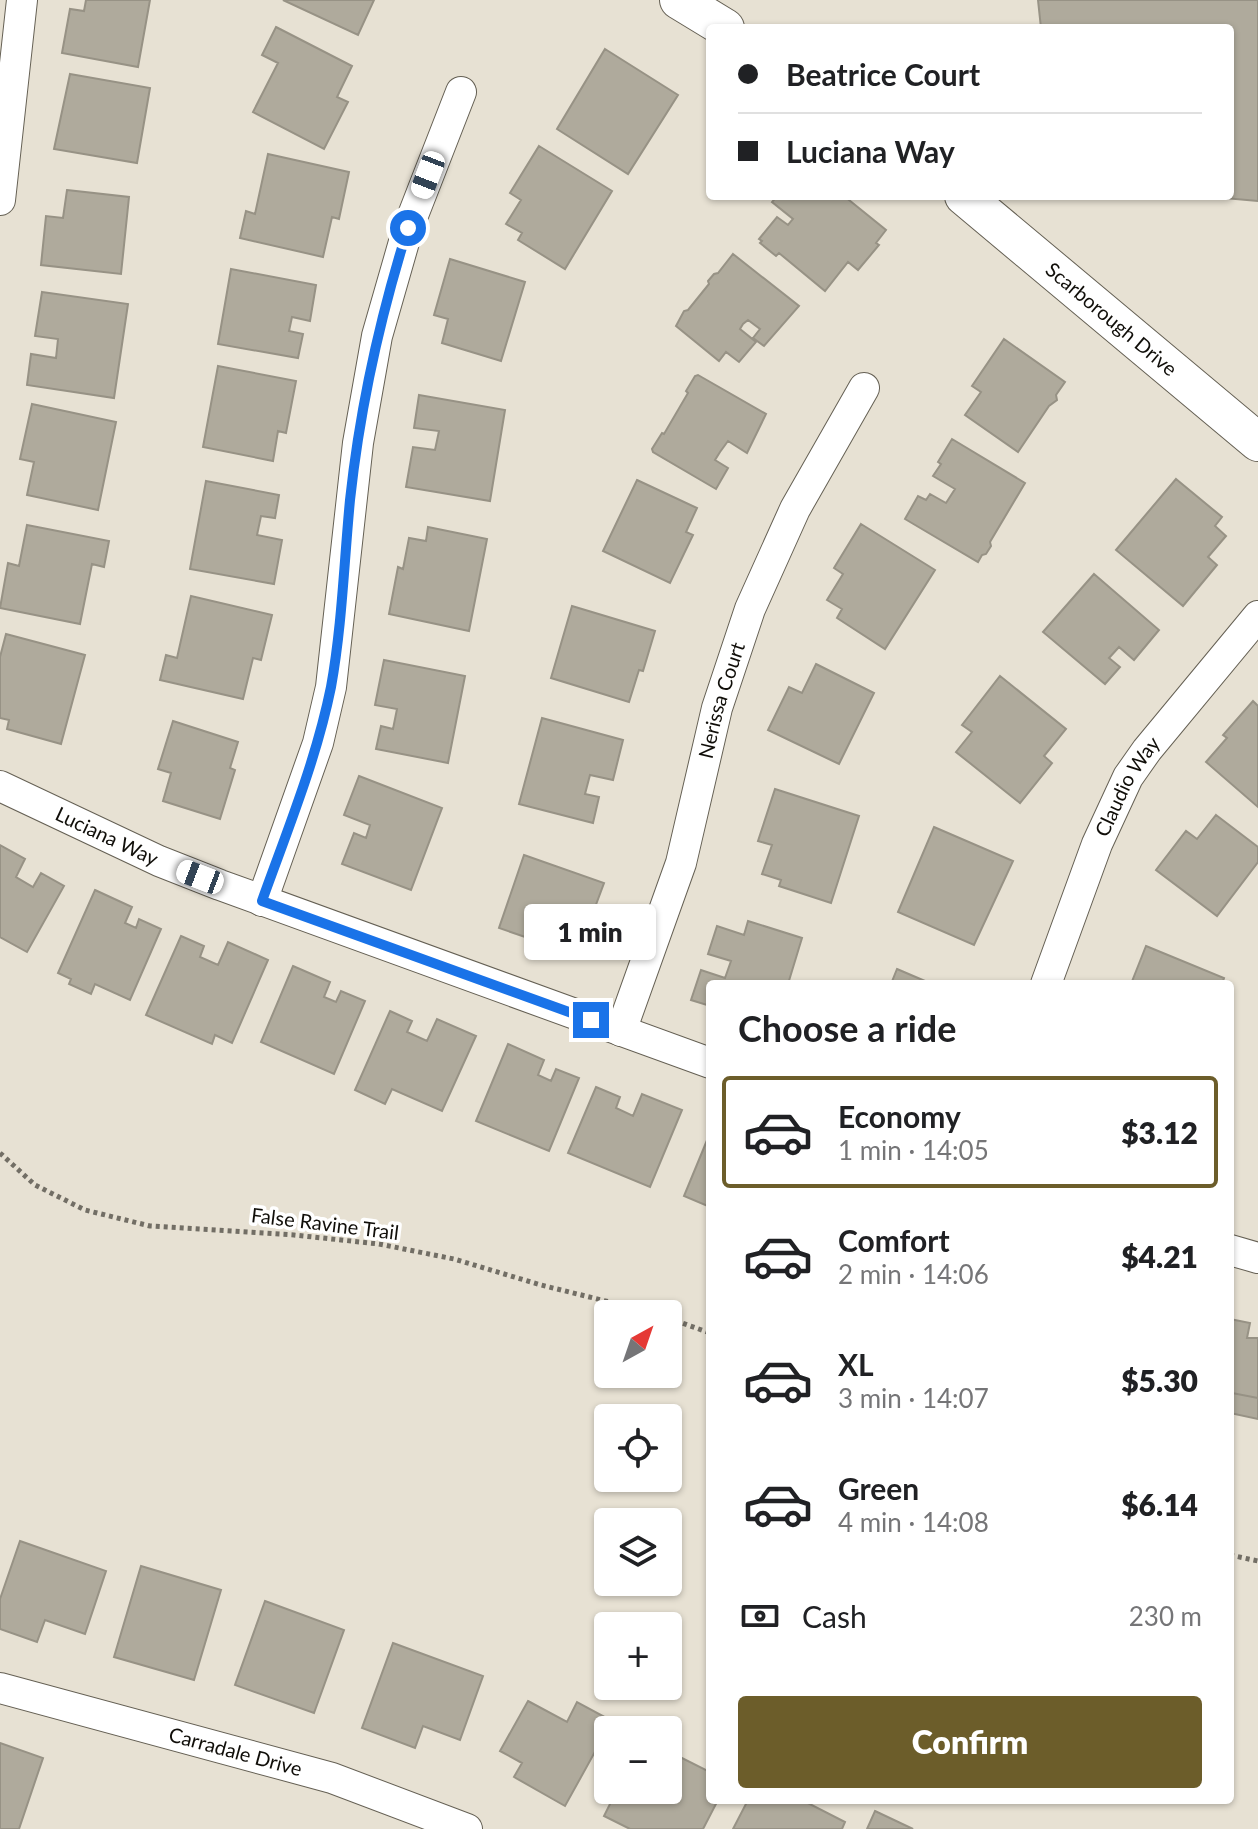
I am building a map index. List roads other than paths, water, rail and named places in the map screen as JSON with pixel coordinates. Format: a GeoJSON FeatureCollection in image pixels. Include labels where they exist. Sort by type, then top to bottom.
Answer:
{"type":"FeatureCollection","features":[{"type":"Feature","properties":{"kind":"street"},"geometry":{"type":"LineString","coordinates":[[0,200],[22,0]]}},
{"type":"Feature","properties":{"kind":"street"},"geometry":{"type":"LineString","coordinates":[[679,0],[718,24]]}},
{"type":"Feature","properties":{"kind":"street"},"geometry":{"type":"LineString","coordinates":[[262,901],[318,743],[331,687],[358,443],[377,336],[408,228],[461,92]]}},
{"type":"Feature","properties":{"kind":"street","name":"Scarborough Drive"},"geometry":{"type":"LineString","coordinates":[[969,200],[1258,442]]}},
{"type":"Feature","properties":{"kind":"street","name":"Nerissa Court"},"geometry":{"type":"LineString","coordinates":[[621,1031],[681,863],[717,708],[750,609],[795,509],[864,388]]}},
{"type":"Feature","properties":{"kind":"street","name":"Claudio Way"},"geometry":{"type":"LineString","coordinates":[[1047,980],[1097,844],[1128,777],[1258,616]]}},
{"type":"Feature","properties":{"kind":"street","name":"Luciana Way"},"geometry":{"type":"LineString","coordinates":[[0,786],[159,861],[706,1062]]}},
{"type":"Feature","properties":{"kind":"street"},"geometry":{"type":"LineString","coordinates":[[1234,1251],[1258,1258]]}},
{"type":"Feature","properties":{"kind":"street","name":"Carradale Drive"},"geometry":{"type":"LineString","coordinates":[[0,1688],[332,1778],[467,1829]]}}]}
